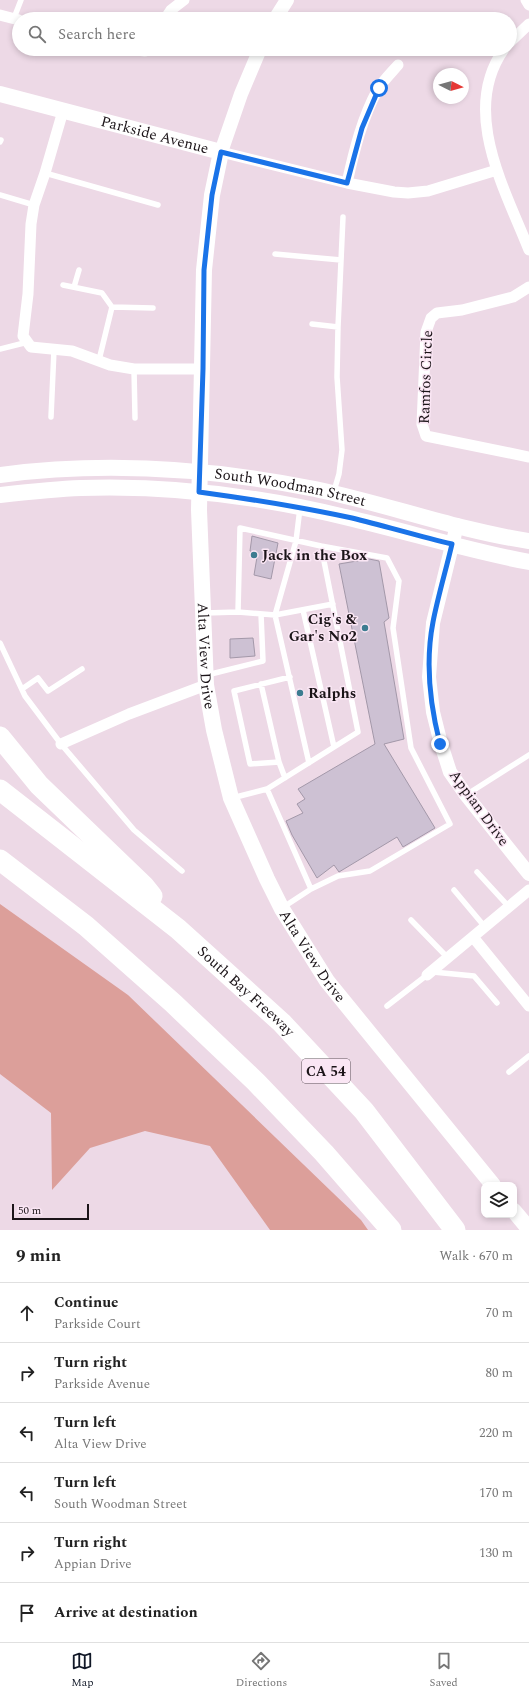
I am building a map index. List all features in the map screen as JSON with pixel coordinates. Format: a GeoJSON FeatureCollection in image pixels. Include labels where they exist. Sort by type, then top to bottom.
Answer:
{"type":"FeatureCollection","features":[{"type":"Feature","properties":{"kind":"highway"},"geometry":{"type":"LineString","coordinates":[[0,737],[39,785],[144,886],[178,929]]}},
{"type":"Feature","properties":{"kind":"highway","name":"South Bay Freeway"},"geometry":{"type":"LineString","coordinates":[[0,790],[178,929],[282,1023],[364,1111],[455,1230]]}},
{"type":"Feature","properties":{"kind":"highway"},"geometry":{"type":"LineString","coordinates":[[0,860],[86,926],[173,1003],[261,1087],[324,1153],[391,1230]]}},
{"type":"Feature","properties":{"kind":"highway"},"geometry":{"type":"LineString","coordinates":[[0,878],[173,1003]]}},
{"type":"Feature","properties":{"kind":"main road","name":"Parkside Avenue"},"geometry":{"type":"LineString","coordinates":[[0,94],[221,152]]}},
{"type":"Feature","properties":{"kind":"main road","name":"Alta View Drive"},"geometry":{"type":"LineString","coordinates":[[221,152],[212,195],[204,270],[203,369],[199,492],[205,680],[214,730],[231,798],[267,880],[282,909],[327,981],[491,1182]]}},
{"type":"Feature","properties":{"kind":"main road","name":"South Woodman Street"},"geometry":{"type":"LineString","coordinates":[[0,475],[88,467],[136,467],[242,476],[334,494],[457,525],[529,541]]}},
{"type":"Feature","properties":{"kind":"main road","name":"South Woodman Street"},"geometry":{"type":"LineString","coordinates":[[0,494],[80,488],[152,488],[199,492],[300,508],[353,519],[529,562]]}},
{"type":"Feature","properties":{"kind":"main road"},"geometry":{"type":"LineString","coordinates":[[517,1215],[529,1230]]}},
{"type":"Feature","properties":{"kind":"street"},"geometry":{"type":"LineString","coordinates":[[170,12],[184,0]]}},
{"type":"Feature","properties":{"kind":"street"},"geometry":{"type":"LineString","coordinates":[[279,12],[286,0]]}},
{"type":"Feature","properties":{"kind":"street"},"geometry":{"type":"LineString","coordinates":[[526,0],[529,5]]}},
{"type":"Feature","properties":{"kind":"street"},"geometry":{"type":"LineString","coordinates":[[0,15],[12,18]]}},
{"type":"Feature","properties":{"kind":"street"},"geometry":{"type":"LineString","coordinates":[[517,35],[529,24]]}},
{"type":"Feature","properties":{"kind":"street","name":"Alta View Drive"},"geometry":{"type":"LineString","coordinates":[[221,152],[241,94],[257,56]]}},
{"type":"Feature","properties":{"kind":"street"},"geometry":{"type":"LineString","coordinates":[[500,56],[492,73],[487,92],[485,123],[497,170],[529,250]]}},
{"type":"Feature","properties":{"kind":"street"},"geometry":{"type":"LineString","coordinates":[[347,183],[356,146],[370,108],[379,88],[398,65]]}},
{"type":"Feature","properties":{"kind":"street"},"geometry":{"type":"LineString","coordinates":[[63,111],[45,174],[34,205],[31,224],[28,294],[23,336],[31,347],[72,351],[110,365],[134,369],[203,369]]}},
{"type":"Feature","properties":{"kind":"street","name":"Parkside Avenue"},"geometry":{"type":"LineString","coordinates":[[221,152],[347,183],[394,192],[418,192],[497,170]]}},
{"type":"Feature","properties":{"kind":"street","name":"Ramfos Circle"},"geometry":{"type":"LineString","coordinates":[[529,287],[513,297],[462,310],[437,313],[431,318],[426,332],[422,424],[426,436],[529,457]]}},
{"type":"Feature","properties":{"kind":"street","name":"Appian Drive"},"geometry":{"type":"LineString","coordinates":[[457,525],[430,641],[429,677],[433,712],[440,744],[450,772],[466,795],[529,874]]}},
{"type":"Feature","properties":{"kind":"street"},"geometry":{"type":"LineString","coordinates":[[61,744],[205,680]]}},
{"type":"Feature","properties":{"kind":"street"},"geometry":{"type":"LineString","coordinates":[[429,973],[529,890]]}},
{"type":"Feature","properties":{"kind":"street"},"geometry":{"type":"LineString","coordinates":[[473,936],[529,1006]]}},
{"type":"Feature","properties":{"kind":"lane"},"geometry":{"type":"LineString","coordinates":[[18,12],[21,0]]}},
{"type":"Feature","properties":{"kind":"lane"},"geometry":{"type":"LineString","coordinates":[[45,174],[158,205]]}},
{"type":"Feature","properties":{"kind":"lane"},"geometry":{"type":"LineString","coordinates":[[0,194],[34,205]]}},
{"type":"Feature","properties":{"kind":"lane"},"geometry":{"type":"LineString","coordinates":[[334,494],[339,474],[342,450],[337,377],[343,217]]}},
{"type":"Feature","properties":{"kind":"lane"},"geometry":{"type":"LineString","coordinates":[[275,254],[341,260]]}},
{"type":"Feature","properties":{"kind":"lane"},"geometry":{"type":"LineString","coordinates":[[74,287],[79,270]]}},
{"type":"Feature","properties":{"kind":"lane"},"geometry":{"type":"LineString","coordinates":[[63,285],[102,293],[112,307],[99,360]]}},
{"type":"Feature","properties":{"kind":"lane"},"geometry":{"type":"LineString","coordinates":[[112,307],[153,308]]}},
{"type":"Feature","properties":{"kind":"lane"},"geometry":{"type":"LineString","coordinates":[[312,324],[338,327]]}},
{"type":"Feature","properties":{"kind":"lane"},"geometry":{"type":"LineString","coordinates":[[0,349],[28,342]]}},
{"type":"Feature","properties":{"kind":"lane"},"geometry":{"type":"LineString","coordinates":[[51,418],[54,350]]}},
{"type":"Feature","properties":{"kind":"lane"},"geometry":{"type":"LineString","coordinates":[[134,369],[135,418]]}},
{"type":"Feature","properties":{"kind":"lane"},"geometry":{"type":"LineString","coordinates":[[300,508],[296,541],[275,615],[309,763]]}},
{"type":"Feature","properties":{"kind":"lane"},"geometry":{"type":"LineString","coordinates":[[238,612],[240,528],[296,541],[387,558],[399,580],[393,628],[411,748],[450,824],[370,871],[338,876],[311,889],[282,909]]}},
{"type":"Feature","properties":{"kind":"lane"},"geometry":{"type":"LineString","coordinates":[[231,798],[267,789],[358,732],[321,546]]}},
{"type":"Feature","properties":{"kind":"lane"},"geometry":{"type":"LineString","coordinates":[[202,613],[238,612],[275,615],[332,604]]}},
{"type":"Feature","properties":{"kind":"lane"},"geometry":{"type":"LineString","coordinates":[[303,610],[334,747]]}},
{"type":"Feature","properties":{"kind":"lane"},"geometry":{"type":"LineString","coordinates":[[205,680],[263,661],[261,614]]}},
{"type":"Feature","properties":{"kind":"lane"},"geometry":{"type":"LineString","coordinates":[[0,644],[25,696],[61,744],[134,830],[182,871]]}},
{"type":"Feature","properties":{"kind":"lane"},"geometry":{"type":"LineString","coordinates":[[22,689],[38,678],[48,691],[82,669]]}},
{"type":"Feature","properties":{"kind":"lane"},"geometry":{"type":"LineString","coordinates":[[279,762],[250,764],[234,690],[290,678]]}},
{"type":"Feature","properties":{"kind":"lane"},"geometry":{"type":"LineString","coordinates":[[261,684],[279,762],[285,778]]}},
{"type":"Feature","properties":{"kind":"lane"},"geometry":{"type":"LineString","coordinates":[[466,795],[529,755]]}},
{"type":"Feature","properties":{"kind":"lane"},"geometry":{"type":"LineString","coordinates":[[267,789],[311,889]]}},
{"type":"Feature","properties":{"kind":"lane"},"geometry":{"type":"LineString","coordinates":[[478,872],[509,907]]}},
{"type":"Feature","properties":{"kind":"lane"},"geometry":{"type":"LineString","coordinates":[[454,890],[485,927]]}},
{"type":"Feature","properties":{"kind":"lane"},"geometry":{"type":"LineString","coordinates":[[411,920],[448,958]]}},
{"type":"Feature","properties":{"kind":"lane"},"geometry":{"type":"LineString","coordinates":[[387,1006],[429,973],[474,976],[497,1003]]}},
{"type":"Feature","properties":{"kind":"lane"},"geometry":{"type":"LineString","coordinates":[[509,1072],[529,1056]]}},
{"type":"Feature","properties":{"kind":"shaded area"},"geometry":{"type":"Polygon","coordinates":[[[0,904],[128,995],[361,1220],[368,1230],[270,1230],[210,1146],[145,1131],[90,1148],[52,1190],[51,1113],[0,1074],[0,904]]]}},
{"type":"Feature","properties":{"kind":"building"},"geometry":{"type":"Polygon","coordinates":[[[252,536],[278,543],[271,579],[254,575],[257,557],[255,557],[255,553],[250,551],[252,536]]]}},
{"type":"Feature","properties":{"kind":"building"},"geometry":{"type":"Polygon","coordinates":[[[369,559],[379,561],[389,618],[384,622],[404,739],[384,744],[435,828],[403,847],[397,837],[339,872],[334,865],[317,878],[292,835],[286,821],[303,813],[297,804],[305,799],[298,789],[375,744],[339,564],[369,559]]]}},
{"type":"Feature","properties":{"kind":"building"},"geometry":{"type":"Polygon","coordinates":[[[253,638],[255,656],[230,658],[230,639],[253,638]]]}},
{"type":"Feature","properties":{"kind":"place","name":"Jack in the Box"},"geometry":{"type":"Point","coordinates":[254,555]}},
{"type":"Feature","properties":{"kind":"place","name":"Cig's & Gar's No2"},"geometry":{"type":"Point","coordinates":[365,628]}},
{"type":"Feature","properties":{"kind":"place","name":"Ralphs"},"geometry":{"type":"Point","coordinates":[300,693]}},
{"type":"Feature","properties":{"kind":"route"},"geometry":{"type":"LineString","coordinates":[[379,88],[354,151],[347,183],[221,152],[212,195],[204,270],[203,369],[199,454],[199,492],[310,509],[452,544],[430,641],[429,677],[433,712],[440,744]]}}]}
